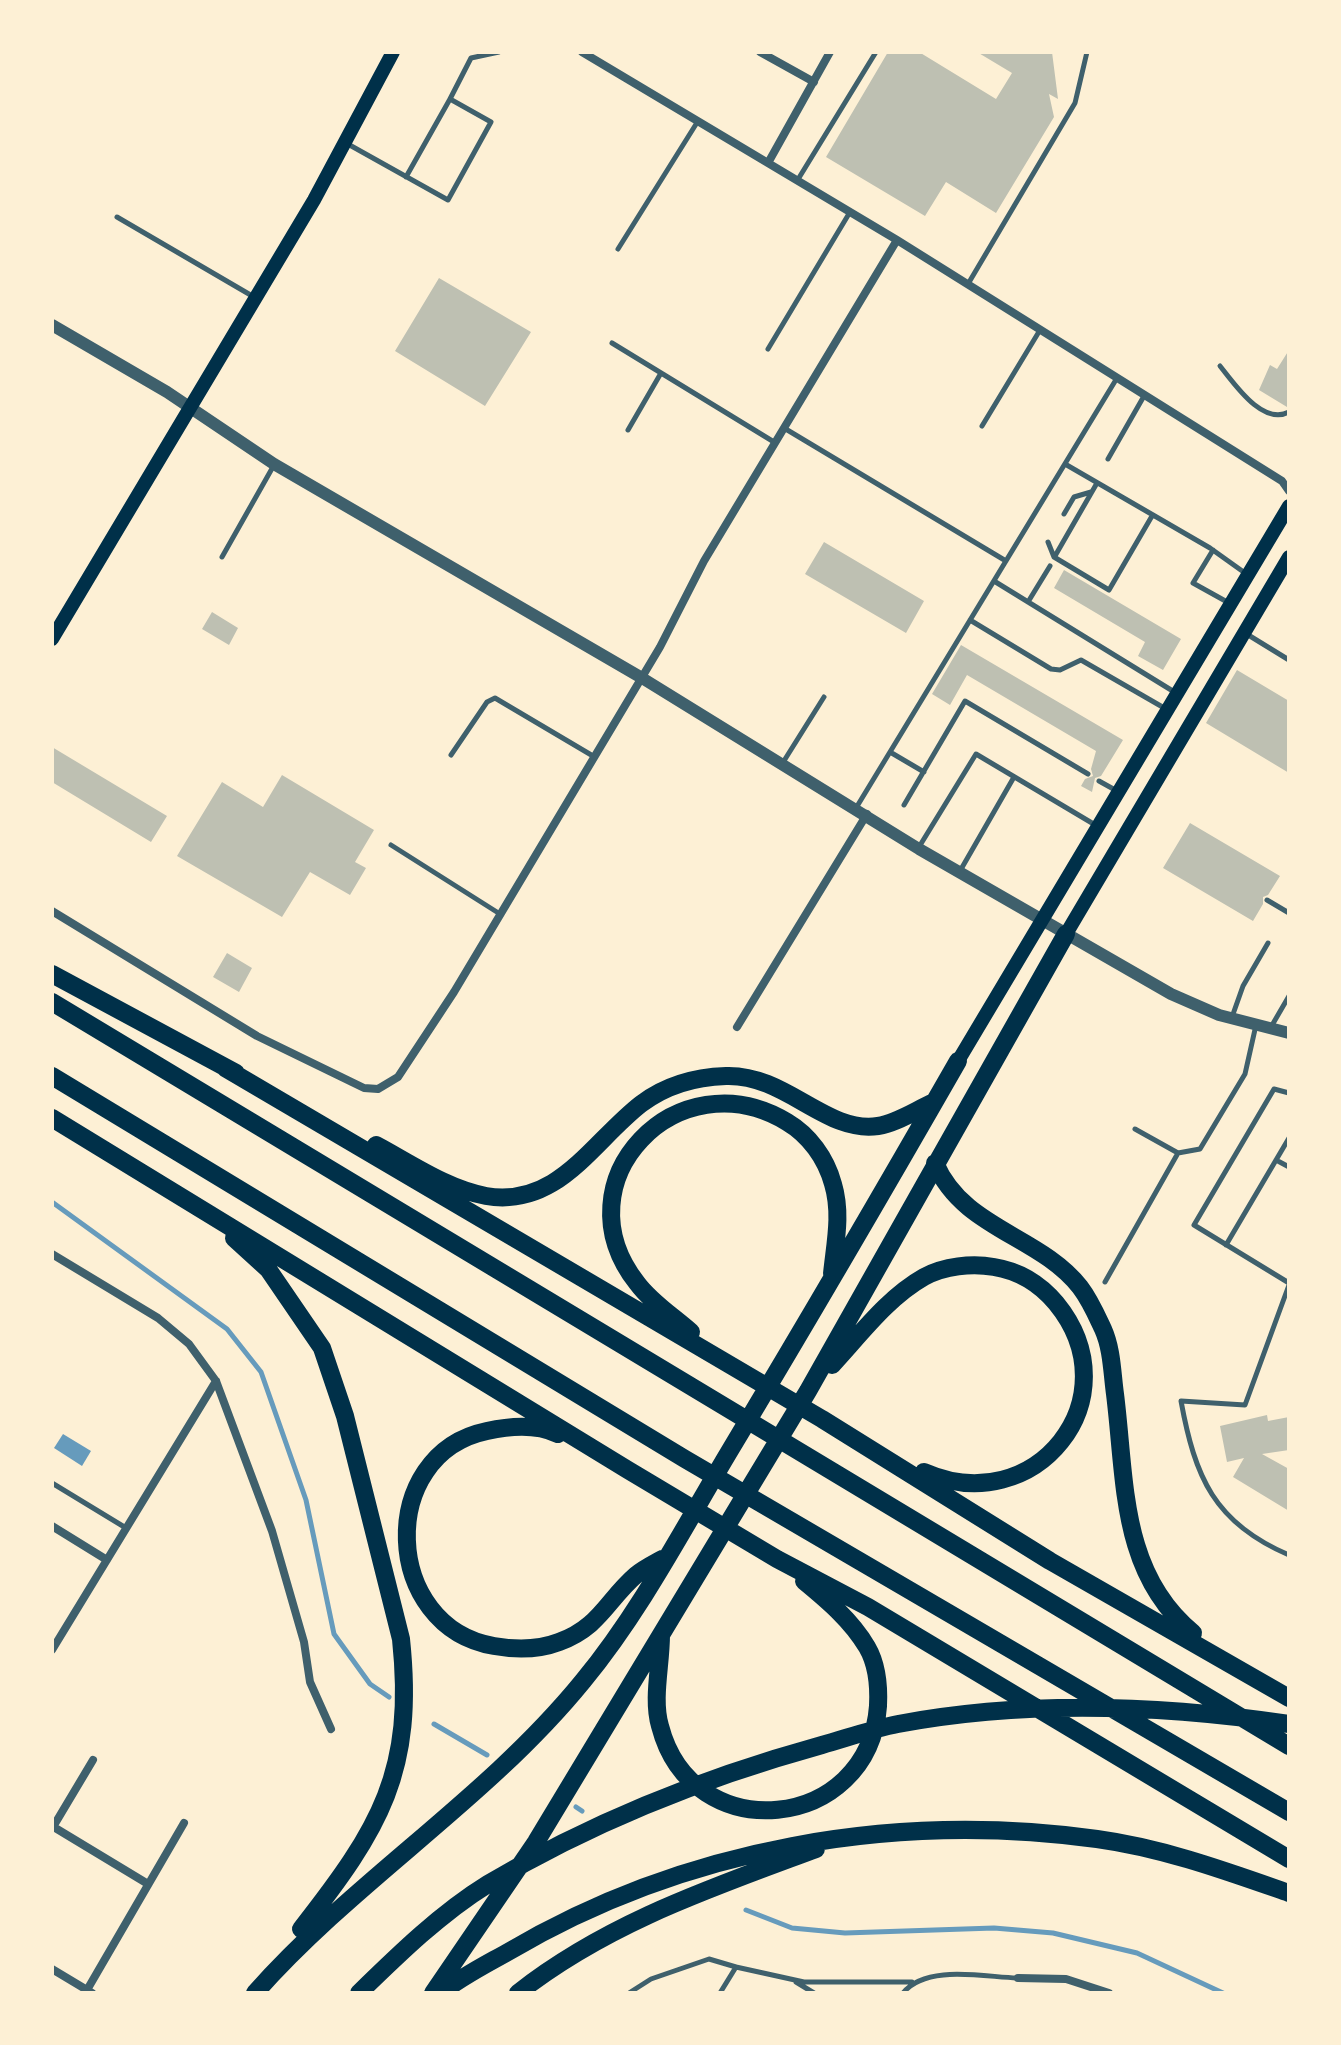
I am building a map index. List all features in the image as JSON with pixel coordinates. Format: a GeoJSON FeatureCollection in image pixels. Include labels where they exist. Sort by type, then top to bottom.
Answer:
{"type":"FeatureCollection","features":[{"type":"Feature","properties":{"kind":"highway"},"geometry":{"type":"LineString","coordinates":[[448,1993],[808,1391],[1066,934]]}},
{"type":"Feature","properties":{"kind":"highway"},"geometry":{"type":"LineString","coordinates":[[52,974],[461,1190],[488,1196],[527,1193],[561,1179],[640,1105],[658,1093],[691,1080],[729,1076],[769,1083],[838,1121],[857,1126],[890,1123],[934,1102]]}},
{"type":"Feature","properties":{"kind":"highway"},"geometry":{"type":"LineString","coordinates":[[52,1002],[1289,1746]]}},
{"type":"Feature","properties":{"kind":"highway"},"geometry":{"type":"LineString","coordinates":[[253,1993],[329,1916],[536,1735],[603,1655],[667,1556],[831,1283],[958,1061]]}},
{"type":"Feature","properties":{"kind":"highway"},"geometry":{"type":"LineString","coordinates":[[225,1068],[822,1419],[1050,1561],[1289,1698]]}},
{"type":"Feature","properties":{"kind":"highway"},"geometry":{"type":"LineString","coordinates":[[52,1076],[685,1459],[1289,1812]]}},
{"type":"Feature","properties":{"kind":"highway"},"geometry":{"type":"LineString","coordinates":[[736,1368],[637,1284],[617,1247],[611,1208],[614,1191],[626,1157],[650,1129],[682,1110],[718,1102],[758,1107],[795,1127],[822,1156],[833,1182],[838,1219],[831,1283]]}},
{"type":"Feature","properties":{"kind":"highway"},"geometry":{"type":"LineString","coordinates":[[52,1118],[628,1470],[777,1559],[868,1607],[1289,1859]]}},
{"type":"Feature","properties":{"kind":"highway"},"geometry":{"type":"LineString","coordinates":[[935,1163],[945,1186],[979,1217],[1055,1265],[1078,1285],[1094,1308],[1108,1342],[1134,1549],[1147,1580],[1178,1621],[1254,1677]]}},
{"type":"Feature","properties":{"kind":"highway"},"geometry":{"type":"LineString","coordinates":[[161,1183],[239,1242],[268,1269],[322,1348],[345,1416],[401,1639],[404,1720],[396,1765],[377,1821],[345,1872],[253,1993]]}},
{"type":"Feature","properties":{"kind":"highway"},"geometry":{"type":"LineString","coordinates":[[808,1391],[897,1297],[926,1276],[953,1267],[979,1264],[1007,1269],[1049,1295],[1067,1317],[1081,1344],[1084,1387],[1062,1442],[1033,1468],[1012,1479],[964,1484],[937,1478],[873,1450]]}},
{"type":"Feature","properties":{"kind":"highway"},"geometry":{"type":"LineString","coordinates":[[628,1470],[552,1431],[531,1427],[503,1427],[460,1441],[426,1472],[410,1505],[406,1549],[418,1592],[452,1630],[478,1644],[535,1649],[560,1642],[586,1628],[609,1609],[635,1576],[667,1556]]}},
{"type":"Feature","properties":{"kind":"highway"},"geometry":{"type":"LineString","coordinates":[[661,1635],[662,1671],[657,1701],[660,1728],[675,1764],[692,1784],[716,1799],[755,1811],[793,1808],[833,1790],[849,1776],[872,1737],[878,1695],[876,1668],[853,1626],[777,1559]]}},
{"type":"Feature","properties":{"kind":"highway"},"geometry":{"type":"LineString","coordinates":[[359,1993],[408,1945],[487,1885],[603,1824],[734,1769],[898,1724],[998,1713],[1104,1708],[1200,1711],[1289,1724]]}},
{"type":"Feature","properties":{"kind":"highway"},"geometry":{"type":"LineString","coordinates":[[441,1993],[542,1932],[612,1898],[665,1879],[783,1846],[852,1836],[962,1830],[1097,1839],[1181,1856],[1289,1893]]}},
{"type":"Feature","properties":{"kind":"highway"},"geometry":{"type":"LineString","coordinates":[[518,1993],[569,1955],[629,1922],[852,1836]]}},
{"type":"Feature","properties":{"kind":"highway"},"geometry":{"type":"LineString","coordinates":[[433,1993],[536,1842]]}},
{"type":"Feature","properties":{"kind":"main road"},"geometry":{"type":"LineString","coordinates":[[52,639],[255,298],[345,143],[393,52]]}},
{"type":"Feature","properties":{"kind":"main road"},"geometry":{"type":"LineString","coordinates":[[958,1061],[1289,506]]}},
{"type":"Feature","properties":{"kind":"main road"},"geometry":{"type":"LineString","coordinates":[[1066,934],[1289,557]]}},
{"type":"Feature","properties":{"kind":"street"},"geometry":{"type":"LineString","coordinates":[[582,52],[897,240],[1282,481],[1289,491]]}},
{"type":"Feature","properties":{"kind":"street"},"geometry":{"type":"LineString","coordinates":[[760,52],[814,82]]}},
{"type":"Feature","properties":{"kind":"street"},"geometry":{"type":"LineString","coordinates":[[768,163],[830,52]]}},
{"type":"Feature","properties":{"kind":"street"},"geometry":{"type":"LineString","coordinates":[[52,911],[257,1036],[364,1088],[378,1089],[398,1077],[642,678],[704,561],[897,240]]}},
{"type":"Feature","properties":{"kind":"street"},"geometry":{"type":"LineString","coordinates":[[52,325],[274,464],[642,678],[919,849],[1066,934],[1171,994],[1232,1018],[1289,1033]]}},
{"type":"Feature","properties":{"kind":"street"},"geometry":{"type":"LineString","coordinates":[[737,1027],[861,811]]}},
{"type":"Feature","properties":{"kind":"street"},"geometry":{"type":"LineString","coordinates":[[52,1254],[158,1318],[189,1344],[216,1381],[272,1531],[304,1642],[310,1682],[331,1729]]}},
{"type":"Feature","properties":{"kind":"street"},"geometry":{"type":"LineString","coordinates":[[52,1650],[216,1381]]}},
{"type":"Feature","properties":{"kind":"street"},"geometry":{"type":"LineString","coordinates":[[52,1526],[107,1560]]}},
{"type":"Feature","properties":{"kind":"street"},"geometry":{"type":"LineString","coordinates":[[93,1760],[52,1826],[148,1884]]}},
{"type":"Feature","properties":{"kind":"street"},"geometry":{"type":"LineString","coordinates":[[52,1969],[90,1992],[184,1823]]}},
{"type":"Feature","properties":{"kind":"street"},"geometry":{"type":"LineString","coordinates":[[1018,1978],[1066,1979],[1109,1993]]}},
{"type":"Feature","properties":{"kind":"lane"},"geometry":{"type":"LineString","coordinates":[[406,177],[471,58],[499,52]]}},
{"type":"Feature","properties":{"kind":"lane"},"geometry":{"type":"LineString","coordinates":[[797,181],[876,52]]}},
{"type":"Feature","properties":{"kind":"lane"},"geometry":{"type":"LineString","coordinates":[[968,285],[1075,103],[1087,52]]}},
{"type":"Feature","properties":{"kind":"lane"},"geometry":{"type":"LineString","coordinates":[[345,143],[448,200],[491,122],[450,99]]}},
{"type":"Feature","properties":{"kind":"lane"},"geometry":{"type":"LineString","coordinates":[[618,249],[698,121]]}},
{"type":"Feature","properties":{"kind":"lane"},"geometry":{"type":"LineString","coordinates":[[768,349],[850,212]]}},
{"type":"Feature","properties":{"kind":"lane"},"geometry":{"type":"LineString","coordinates":[[117,217],[255,298]]}},
{"type":"Feature","properties":{"kind":"lane"},"geometry":{"type":"LineString","coordinates":[[982,426],[1040,330]]}},
{"type":"Feature","properties":{"kind":"lane"},"geometry":{"type":"LineString","coordinates":[[612,343],[775,443]]}},
{"type":"Feature","properties":{"kind":"lane"},"geometry":{"type":"LineString","coordinates":[[1220,366],[1248,400],[1274,414],[1289,412]]}},
{"type":"Feature","properties":{"kind":"lane"},"geometry":{"type":"LineString","coordinates":[[628,430],[661,373]]}},
{"type":"Feature","properties":{"kind":"lane"},"geometry":{"type":"LineString","coordinates":[[861,811],[890,752],[1117,378]]}},
{"type":"Feature","properties":{"kind":"lane"},"geometry":{"type":"LineString","coordinates":[[1108,459],[1144,395]]}},
{"type":"Feature","properties":{"kind":"lane"},"geometry":{"type":"LineString","coordinates":[[784,428],[1006,561]]}},
{"type":"Feature","properties":{"kind":"lane"},"geometry":{"type":"LineString","coordinates":[[222,557],[274,464]]}},
{"type":"Feature","properties":{"kind":"lane"},"geometry":{"type":"LineString","coordinates":[[1065,464],[1213,550],[1247,574]]}},
{"type":"Feature","properties":{"kind":"lane"},"geometry":{"type":"LineString","coordinates":[[1054,557],[1097,483]]}},
{"type":"Feature","properties":{"kind":"lane"},"geometry":{"type":"LineString","coordinates":[[1064,514],[1074,497],[1092,492]]}},
{"type":"Feature","properties":{"kind":"lane"},"geometry":{"type":"LineString","coordinates":[[1048,542],[1054,557],[1109,590],[1152,516]]}},
{"type":"Feature","properties":{"kind":"lane"},"geometry":{"type":"LineString","coordinates":[[1213,550],[1193,583],[1230,603]]}},
{"type":"Feature","properties":{"kind":"lane"},"geometry":{"type":"LineString","coordinates":[[1028,602],[1050,566]]}},
{"type":"Feature","properties":{"kind":"lane"},"geometry":{"type":"LineString","coordinates":[[994,581],[1177,693]]}},
{"type":"Feature","properties":{"kind":"lane"},"geometry":{"type":"LineString","coordinates":[[970,620],[1051,669],[1060,670],[1075,660],[1088,662],[1167,710]]}},
{"type":"Feature","properties":{"kind":"lane"},"geometry":{"type":"LineString","coordinates":[[1244,633],[1289,660]]}},
{"type":"Feature","properties":{"kind":"lane"},"geometry":{"type":"LineString","coordinates":[[782,764],[824,697]]}},
{"type":"Feature","properties":{"kind":"lane"},"geometry":{"type":"LineString","coordinates":[[451,755],[487,702],[495,698],[593,756]]}},
{"type":"Feature","properties":{"kind":"lane"},"geometry":{"type":"LineString","coordinates":[[904,805],[965,701],[1088,774]]}},
{"type":"Feature","properties":{"kind":"lane"},"geometry":{"type":"LineString","coordinates":[[890,752],[924,772]]}},
{"type":"Feature","properties":{"kind":"lane"},"geometry":{"type":"LineString","coordinates":[[919,849],[976,754],[1098,826]]}},
{"type":"Feature","properties":{"kind":"lane"},"geometry":{"type":"LineString","coordinates":[[960,872],[1014,777]]}},
{"type":"Feature","properties":{"kind":"lane"},"geometry":{"type":"LineString","coordinates":[[1099,781],[1118,792]]}},
{"type":"Feature","properties":{"kind":"lane"},"geometry":{"type":"LineString","coordinates":[[391,845],[500,914]]}},
{"type":"Feature","properties":{"kind":"lane"},"geometry":{"type":"LineString","coordinates":[[1267,900],[1289,913]]}},
{"type":"Feature","properties":{"kind":"lane"},"geometry":{"type":"LineString","coordinates":[[1232,1018],[1243,986],[1268,943]]}},
{"type":"Feature","properties":{"kind":"lane"},"geometry":{"type":"LineString","coordinates":[[1270,1028],[1289,996]]}},
{"type":"Feature","properties":{"kind":"lane"},"geometry":{"type":"LineString","coordinates":[[1135,1129],[1178,1153],[1194,1151],[1204,1143],[1248,1067],[1256,1024]]}},
{"type":"Feature","properties":{"kind":"lane"},"geometry":{"type":"LineString","coordinates":[[1289,1093],[1274,1089],[1194,1225],[1289,1284],[1245,1405],[1181,1401],[1193,1454],[1218,1505],[1236,1526],[1289,1555]]}},
{"type":"Feature","properties":{"kind":"lane"},"geometry":{"type":"LineString","coordinates":[[1226,1245],[1289,1138]]}},
{"type":"Feature","properties":{"kind":"lane"},"geometry":{"type":"LineString","coordinates":[[1105,1282],[1178,1153]]}},
{"type":"Feature","properties":{"kind":"lane"},"geometry":{"type":"LineString","coordinates":[[1276,1160],[1289,1167]]}},
{"type":"Feature","properties":{"kind":"lane"},"geometry":{"type":"LineString","coordinates":[[52,1483],[126,1528]]}},
{"type":"Feature","properties":{"kind":"lane"},"geometry":{"type":"LineString","coordinates":[[629,1993],[651,1979],[709,1959],[792,1980],[912,1982],[939,1976],[1018,1978]]}},
{"type":"Feature","properties":{"kind":"lane"},"geometry":{"type":"LineString","coordinates":[[720,1993],[736,1967]]}},
{"type":"Feature","properties":{"kind":"lane"},"geometry":{"type":"LineString","coordinates":[[792,1980],[814,1993]]}},
{"type":"Feature","properties":{"kind":"lane"},"geometry":{"type":"LineString","coordinates":[[903,1993],[912,1982]]}},
{"type":"Feature","properties":{"kind":"water"},"geometry":{"type":"Polygon","coordinates":[[[63,1434],[91,1451],[82,1466],[54,1448],[63,1434]]]}},
{"type":"Feature","properties":{"kind":"building"},"geometry":{"type":"Polygon","coordinates":[[[888,52],[919,52],[996,99],[1012,73],[977,52],[1052,52],[1058,99],[1049,94],[1054,117],[996,213],[946,182],[925,216],[826,157],[888,52]]]}},
{"type":"Feature","properties":{"kind":"building"},"geometry":{"type":"Polygon","coordinates":[[[439,278],[531,332],[485,406],[395,351],[439,278]]]}},
{"type":"Feature","properties":{"kind":"building"},"geometry":{"type":"Polygon","coordinates":[[[1289,350],[1287,407],[1259,390],[1270,365],[1277,369],[1289,350]]]}},
{"type":"Feature","properties":{"kind":"building"},"geometry":{"type":"Polygon","coordinates":[[[824,542],[924,601],[906,633],[805,574],[824,542]]]}},
{"type":"Feature","properties":{"kind":"building"},"geometry":{"type":"Polygon","coordinates":[[[1064,570],[1181,639],[1163,670],[1138,656],[1145,642],[1054,588],[1064,570]]]}},
{"type":"Feature","properties":{"kind":"building"},"geometry":{"type":"Polygon","coordinates":[[[212,612],[238,628],[229,645],[202,629],[212,612]]]}},
{"type":"Feature","properties":{"kind":"building"},"geometry":{"type":"Polygon","coordinates":[[[961,645],[1123,740],[1101,776],[1095,778],[1092,792],[1081,786],[1085,779],[1093,776],[1091,769],[1096,751],[967,675],[950,705],[932,694],[961,645]]]}},
{"type":"Feature","properties":{"kind":"building"},"geometry":{"type":"Polygon","coordinates":[[[1237,670],[1289,701],[1289,773],[1206,723],[1237,670]]]}},
{"type":"Feature","properties":{"kind":"building"},"geometry":{"type":"Polygon","coordinates":[[[52,747],[167,816],[151,842],[52,782],[52,747]]]}},
{"type":"Feature","properties":{"kind":"building"},"geometry":{"type":"Polygon","coordinates":[[[282,775],[374,830],[355,862],[366,868],[350,895],[310,872],[282,917],[177,856],[222,782],[263,807],[282,775]]]}},
{"type":"Feature","properties":{"kind":"building"},"geometry":{"type":"Polygon","coordinates":[[[1190,823],[1280,876],[1268,895],[1263,897],[1263,904],[1253,921],[1163,868],[1190,823]]]}},
{"type":"Feature","properties":{"kind":"building"},"geometry":{"type":"Polygon","coordinates":[[[227,953],[252,968],[239,992],[213,977],[227,953]]]}},
{"type":"Feature","properties":{"kind":"building"},"geometry":{"type":"Polygon","coordinates":[[[1267,1415],[1268,1421],[1289,1417],[1289,1450],[1262,1454],[1289,1469],[1289,1511],[1233,1477],[1244,1458],[1227,1462],[1220,1426],[1267,1415]]]}},
{"type":"Feature","properties":{"kind":"waterway"},"geometry":{"type":"LineString","coordinates":[[52,1202],[227,1329],[261,1372],[306,1500],[334,1634],[370,1684],[389,1697]]}},
{"type":"Feature","properties":{"kind":"waterway"},"geometry":{"type":"LineString","coordinates":[[434,1724],[487,1755]]}},
{"type":"Feature","properties":{"kind":"waterway"},"geometry":{"type":"LineString","coordinates":[[576,1807],[582,1811]]}},
{"type":"Feature","properties":{"kind":"waterway"},"geometry":{"type":"LineString","coordinates":[[746,1910],[792,1928],[845,1933],[994,1928],[1053,1933],[1137,1953],[1223,1993]]}}]}
